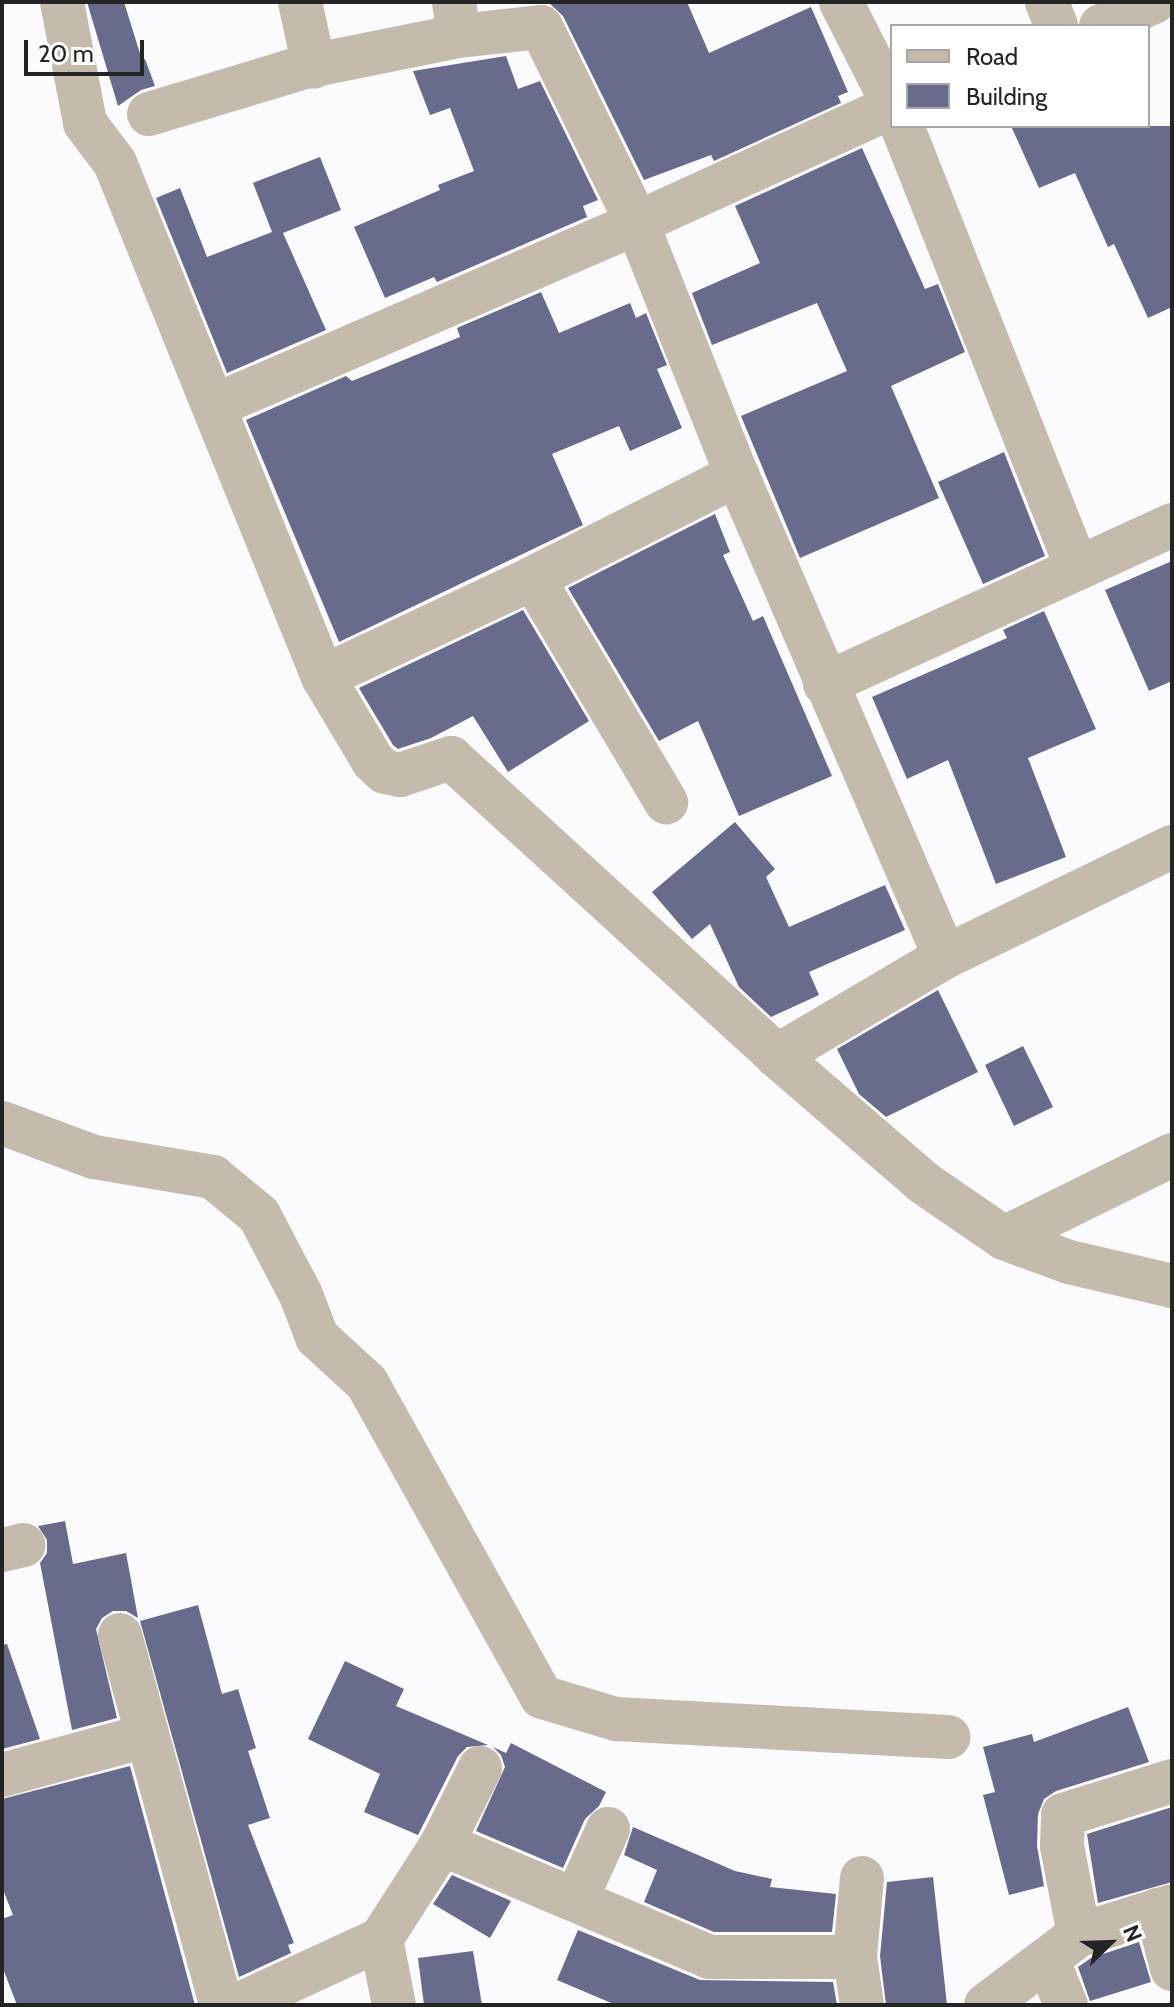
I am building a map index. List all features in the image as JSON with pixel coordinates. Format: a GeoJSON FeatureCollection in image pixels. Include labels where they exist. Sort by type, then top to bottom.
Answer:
{"type":"FeatureCollection","features":[{"type":"Feature","properties":{"kind":"street"},"geometry":{"type":"LineString","coordinates":[[62,2],[85,123],[115,163],[323,677],[373,761],[385,772],[400,775],[451,758],[777,1056],[924,1183],[1004,1238],[1069,1262],[1172,1286]]}},
{"type":"Feature","properties":{"kind":"street"},"geometry":{"type":"LineString","coordinates":[[300,2],[314,66]]}},
{"type":"Feature","properties":{"kind":"street"},"geometry":{"type":"LineString","coordinates":[[841,2],[890,100]]}},
{"type":"Feature","properties":{"kind":"street"},"geometry":{"type":"LineString","coordinates":[[1047,2],[1055,24]]}},
{"type":"Feature","properties":{"kind":"street"},"geometry":{"type":"LineString","coordinates":[[1105,24],[1154,2]]}},
{"type":"Feature","properties":{"kind":"street"},"geometry":{"type":"LineString","coordinates":[[1165,2],[1172,20]]}},
{"type":"Feature","properties":{"kind":"street"},"geometry":{"type":"LineString","coordinates":[[149,114],[314,66],[456,19],[541,27],[637,223],[737,475],[945,957]]}},
{"type":"Feature","properties":{"kind":"street"},"geometry":{"type":"LineString","coordinates":[[214,406],[637,223],[890,105]]}},
{"type":"Feature","properties":{"kind":"street"},"geometry":{"type":"LineString","coordinates":[[903,128],[1077,568]]}},
{"type":"Feature","properties":{"kind":"street"},"geometry":{"type":"LineString","coordinates":[[323,677],[533,578],[737,475]]}},
{"type":"Feature","properties":{"kind":"street"},"geometry":{"type":"LineString","coordinates":[[825,684],[1172,525]]}},
{"type":"Feature","properties":{"kind":"street"},"geometry":{"type":"LineString","coordinates":[[533,578],[666,802]]}},
{"type":"Feature","properties":{"kind":"street"},"geometry":{"type":"LineString","coordinates":[[777,1056],[945,957],[1172,847]]}},
{"type":"Feature","properties":{"kind":"street"},"geometry":{"type":"LineString","coordinates":[[2,1123],[94,1157],[213,1177],[259,1215],[301,1295],[317,1337],[367,1383],[542,1697],[616,1719],[949,1737]]}},
{"type":"Feature","properties":{"kind":"street"},"geometry":{"type":"LineString","coordinates":[[1004,1238],[1172,1155]]}},
{"type":"Feature","properties":{"kind":"street"},"geometry":{"type":"LineString","coordinates":[[120,1635],[221,2005]]}},
{"type":"Feature","properties":{"kind":"street"},"geometry":{"type":"LineString","coordinates":[[2,1775],[146,1736]]}},
{"type":"Feature","properties":{"kind":"street"},"geometry":{"type":"LineString","coordinates":[[238,2005],[381,1939],[442,1844],[480,1768]]}},
{"type":"Feature","properties":{"kind":"street"},"geometry":{"type":"LineString","coordinates":[[1066,2005],[1063,1815],[1172,1781]]}},
{"type":"Feature","properties":{"kind":"street"},"geometry":{"type":"LineString","coordinates":[[576,1900],[608,1829]]}},
{"type":"Feature","properties":{"kind":"street"},"geometry":{"type":"LineString","coordinates":[[442,1844],[709,1957],[855,1957]]}},
{"type":"Feature","properties":{"kind":"street"},"geometry":{"type":"LineString","coordinates":[[862,1878],[855,1957],[862,2005]]}},
{"type":"Feature","properties":{"kind":"street"},"geometry":{"type":"LineString","coordinates":[[986,2005],[1063,1948],[1164,1908],[1172,1969]]}},
{"type":"Feature","properties":{"kind":"street"},"geometry":{"type":"LineString","coordinates":[[381,1939],[394,2005]]}},
{"type":"Feature","properties":{"kind":"building"},"geometry":{"type":"Polygon","coordinates":[[[87,2],[124,2],[142,60],[145,59],[155,86],[141,90],[118,106],[87,2]]]}},
{"type":"Feature","properties":{"kind":"building"},"geometry":{"type":"Polygon","coordinates":[[[548,2],[687,2],[709,53],[811,7],[848,92],[838,96],[841,103],[714,161],[711,155],[644,180],[563,16],[548,2]]]}},
{"type":"Feature","properties":{"kind":"building"},"geometry":{"type":"Polygon","coordinates":[[[506,56],[518,89],[540,81],[598,200],[583,206],[587,217],[437,282],[434,277],[385,298],[354,227],[440,190],[438,185],[474,171],[450,108],[430,115],[413,71],[506,56]]]}},
{"type":"Feature","properties":{"kind":"building"},"geometry":{"type":"Polygon","coordinates":[[[1172,126],[1172,307],[1148,318],[1114,244],[1108,247],[1075,173],[1039,188],[1012,128],[1172,126]]]}},
{"type":"Feature","properties":{"kind":"building"},"geometry":{"type":"Polygon","coordinates":[[[862,148],[925,289],[938,284],[965,352],[891,386],[939,498],[800,558],[741,416],[847,371],[817,303],[712,345],[692,293],[760,263],[735,206],[862,148]]]}},
{"type":"Feature","properties":{"kind":"building"},"geometry":{"type":"Polygon","coordinates":[[[320,157],[341,210],[283,233],[326,330],[227,373],[156,198],[180,188],[207,257],[272,232],[253,183],[320,157]]]}},
{"type":"Feature","properties":{"kind":"building"},"geometry":{"type":"Polygon","coordinates":[[[541,292],[559,333],[630,303],[636,318],[646,313],[667,365],[657,369],[682,428],[630,451],[619,426],[552,454],[583,525],[339,642],[246,420],[346,376],[352,381],[460,337],[457,328],[541,292]]]}},
{"type":"Feature","properties":{"kind":"building"},"geometry":{"type":"Polygon","coordinates":[[[1004,452],[1045,556],[983,584],[938,482],[1004,452]]]}},
{"type":"Feature","properties":{"kind":"building"},"geometry":{"type":"Polygon","coordinates":[[[715,514],[730,552],[723,555],[753,621],[763,616],[832,776],[739,816],[698,721],[659,741],[568,588],[715,514]]]}},
{"type":"Feature","properties":{"kind":"building"},"geometry":{"type":"Polygon","coordinates":[[[1172,561],[1172,681],[1149,691],[1105,590],[1172,561]]]}},
{"type":"Feature","properties":{"kind":"building"},"geometry":{"type":"Polygon","coordinates":[[[523,610],[589,721],[508,772],[473,716],[431,738],[398,749],[393,745],[359,688],[523,610]]]}},
{"type":"Feature","properties":{"kind":"building"},"geometry":{"type":"Polygon","coordinates":[[[1044,611],[1096,729],[1028,758],[1066,857],[996,884],[948,760],[907,779],[872,697],[1007,638],[1003,630],[1044,611]]]}},
{"type":"Feature","properties":{"kind":"building"},"geometry":{"type":"Polygon","coordinates":[[[735,822],[775,869],[766,877],[789,927],[885,885],[905,930],[809,972],[819,995],[771,1017],[739,987],[710,924],[692,939],[652,892],[735,822]]]}},
{"type":"Feature","properties":{"kind":"building"},"geometry":{"type":"Polygon","coordinates":[[[938,990],[978,1072],[886,1117],[859,1094],[837,1049],[938,990]]]}},
{"type":"Feature","properties":{"kind":"building"},"geometry":{"type":"Polygon","coordinates":[[[1023,1046],[1053,1107],[1014,1126],[985,1065],[1023,1046]]]}},
{"type":"Feature","properties":{"kind":"building"},"geometry":{"type":"Polygon","coordinates":[[[65,1521],[73,1564],[126,1553],[138,1618],[126,1611],[113,1611],[102,1618],[96,1629],[117,1718],[72,1730],[40,1563],[47,1553],[47,1540],[38,1526],[65,1521]]]}},
{"type":"Feature","properties":{"kind":"building"},"geometry":{"type":"Polygon","coordinates":[[[198,1605],[222,1694],[238,1689],[256,1748],[248,1751],[270,1818],[248,1825],[294,1943],[288,1945],[291,1953],[239,1977],[140,1621],[198,1605]]]}},
{"type":"Feature","properties":{"kind":"building"},"geometry":{"type":"Polygon","coordinates":[[[7,1644],[40,1739],[2,1749],[2,1645],[7,1644]]]}},
{"type":"Feature","properties":{"kind":"building"},"geometry":{"type":"Polygon","coordinates":[[[345,1661],[404,1689],[396,1706],[488,1745],[467,1747],[458,1756],[418,1835],[364,1812],[380,1774],[308,1739],[345,1661]]]}},
{"type":"Feature","properties":{"kind":"building"},"geometry":{"type":"Polygon","coordinates":[[[1128,1707],[1149,1762],[1056,1791],[1044,1799],[1038,1814],[1037,1846],[1044,1886],[1009,1895],[983,1795],[995,1792],[983,1747],[1032,1734],[1034,1742],[1128,1707]]]}},
{"type":"Feature","properties":{"kind":"building"},"geometry":{"type":"Polygon","coordinates":[[[511,1743],[606,1792],[599,1806],[585,1819],[563,1868],[476,1831],[505,1767],[501,1755],[493,1747],[506,1753],[511,1743]]]}},
{"type":"Feature","properties":{"kind":"building"},"geometry":{"type":"Polygon","coordinates":[[[130,1766],[195,2005],[17,2005],[2,1966],[2,1919],[13,1915],[2,1887],[2,1799],[130,1766]]]}},
{"type":"Feature","properties":{"kind":"building"},"geometry":{"type":"Polygon","coordinates":[[[1172,1807],[1172,1882],[1098,1903],[1087,1834],[1172,1807]]]}},
{"type":"Feature","properties":{"kind":"building"},"geometry":{"type":"Polygon","coordinates":[[[633,1827],[735,1871],[772,1879],[770,1887],[836,1894],[832,1932],[714,1932],[644,1902],[657,1870],[624,1855],[633,1827]]]}},
{"type":"Feature","properties":{"kind":"building"},"geometry":{"type":"Polygon","coordinates":[[[452,1875],[511,1901],[490,1938],[433,1904],[452,1875]]]}},
{"type":"Feature","properties":{"kind":"building"},"geometry":{"type":"Polygon","coordinates":[[[933,1877],[947,2005],[886,2005],[880,1956],[887,1882],[933,1877]]]}},
{"type":"Feature","properties":{"kind":"building"},"geometry":{"type":"Polygon","coordinates":[[[578,1930],[700,1980],[833,1982],[837,2005],[616,2005],[557,1980],[578,1930]]]}},
{"type":"Feature","properties":{"kind":"building"},"geometry":{"type":"Polygon","coordinates":[[[1139,1942],[1151,1982],[1090,2001],[1078,1967],[1091,1958],[1139,1942]]]}},
{"type":"Feature","properties":{"kind":"building"},"geometry":{"type":"Polygon","coordinates":[[[473,1951],[482,2005],[424,2005],[418,1958],[473,1951]]]}}]}
